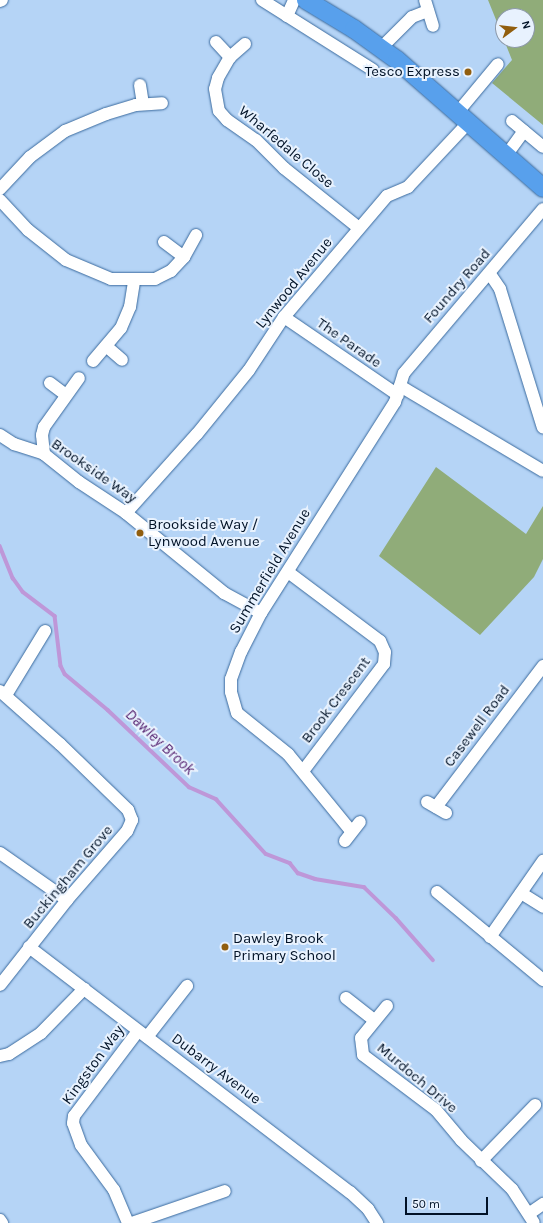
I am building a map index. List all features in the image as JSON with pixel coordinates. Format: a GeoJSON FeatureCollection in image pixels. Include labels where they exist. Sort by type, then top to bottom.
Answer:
{"type":"FeatureCollection","features":[{"type":"Feature","properties":{"kind":"highway"},"geometry":{"type":"LineString","coordinates":[[306,0],[381,48],[463,118],[505,157],[543,188]]}},
{"type":"Feature","properties":{"kind":"street"},"geometry":{"type":"LineString","coordinates":[[262,0],[372,70]]}},
{"type":"Feature","properties":{"kind":"street"},"geometry":{"type":"LineString","coordinates":[[287,16],[294,0]]}},
{"type":"Feature","properties":{"kind":"street"},"geometry":{"type":"LineString","coordinates":[[381,48],[412,17],[427,6],[433,26]]}},
{"type":"Feature","properties":{"kind":"street"},"geometry":{"type":"LineString","coordinates":[[216,42],[230,57]]}},
{"type":"Feature","properties":{"kind":"street","name":"Wharfedale Close"},"geometry":{"type":"LineString","coordinates":[[245,44],[230,57],[218,78],[215,89],[219,111],[227,120],[256,140],[284,168],[359,228]]}},
{"type":"Feature","properties":{"kind":"street","name":"Lynwood Avenue"},"geometry":{"type":"LineString","coordinates":[[126,513],[198,434],[249,370],[284,317],[359,228],[387,196],[408,187],[463,118],[498,64]]}},
{"type":"Feature","properties":{"kind":"street"},"geometry":{"type":"LineString","coordinates":[[140,85],[143,104]]}},
{"type":"Feature","properties":{"kind":"street"},"geometry":{"type":"LineString","coordinates":[[0,189],[30,156],[65,131],[106,114],[143,104],[162,103]]}},
{"type":"Feature","properties":{"kind":"street"},"geometry":{"type":"LineString","coordinates":[[512,121],[543,147]]}},
{"type":"Feature","properties":{"kind":"street"},"geometry":{"type":"LineString","coordinates":[[505,157],[524,131]]}},
{"type":"Feature","properties":{"kind":"street"},"geometry":{"type":"LineString","coordinates":[[0,200],[28,230],[66,260],[110,279],[134,281],[155,279],[171,271],[184,257],[196,235]]}},
{"type":"Feature","properties":{"kind":"street","name":"Foundry Road"},"geometry":{"type":"LineString","coordinates":[[399,390],[404,373],[413,361],[490,274],[543,209]]}},
{"type":"Feature","properties":{"kind":"street"},"geometry":{"type":"LineString","coordinates":[[164,242],[184,257]]}},
{"type":"Feature","properties":{"kind":"street"},"geometry":{"type":"LineString","coordinates":[[490,274],[500,289],[543,428]]}},
{"type":"Feature","properties":{"kind":"street"},"geometry":{"type":"LineString","coordinates":[[93,362],[121,328],[130,307],[134,281]]}},
{"type":"Feature","properties":{"kind":"street","name":"The Parade"},"geometry":{"type":"LineString","coordinates":[[284,317],[399,390]]}},
{"type":"Feature","properties":{"kind":"street"},"geometry":{"type":"LineString","coordinates":[[106,346],[122,360]]}},
{"type":"Feature","properties":{"kind":"street"},"geometry":{"type":"LineString","coordinates":[[44,454],[42,435],[44,427],[79,378]]}},
{"type":"Feature","properties":{"kind":"street"},"geometry":{"type":"LineString","coordinates":[[50,383],[66,395]]}},
{"type":"Feature","properties":{"kind":"street"},"geometry":{"type":"LineString","coordinates":[[399,390],[543,471]]}},
{"type":"Feature","properties":{"kind":"street","name":"Summerfield Avenue"},"geometry":{"type":"LineString","coordinates":[[360,822],[348,836],[302,771],[277,744],[249,725],[238,713],[233,703],[231,680],[241,652],[261,613],[288,572],[399,390]]}},
{"type":"Feature","properties":{"kind":"street","name":"Brookside Way"},"geometry":{"type":"LineString","coordinates":[[0,435],[14,444],[44,454],[79,482],[126,513],[224,593],[261,613]]}},
{"type":"Feature","properties":{"kind":"street","name":"Brook Crescent"},"geometry":{"type":"LineString","coordinates":[[288,572],[380,641],[385,652],[384,664],[302,771]]}},
{"type":"Feature","properties":{"kind":"street"},"geometry":{"type":"LineString","coordinates":[[3,693],[45,632]]}},
{"type":"Feature","properties":{"kind":"street","name":"Casewell Road"},"geometry":{"type":"LineString","coordinates":[[437,807],[543,666]]}},
{"type":"Feature","properties":{"kind":"street","name":"Buckingham Grove"},"geometry":{"type":"LineString","coordinates":[[0,985],[67,900],[127,831],[132,820],[128,810],[3,693]]}},
{"type":"Feature","properties":{"kind":"street"},"geometry":{"type":"LineString","coordinates":[[0,853],[67,900]]}},
{"type":"Feature","properties":{"kind":"street"},"geometry":{"type":"LineString","coordinates":[[490,937],[543,861]]}},
{"type":"Feature","properties":{"kind":"street"},"geometry":{"type":"LineString","coordinates":[[437,892],[543,980]]}},
{"type":"Feature","properties":{"kind":"street"},"geometry":{"type":"LineString","coordinates":[[521,893],[543,907]]}},
{"type":"Feature","properties":{"kind":"street","name":"Dubarry Avenue"},"geometry":{"type":"LineString","coordinates":[[29,947],[350,1192],[368,1209],[377,1223]]}},
{"type":"Feature","properties":{"kind":"street","name":"Kingston Way"},"geometry":{"type":"LineString","coordinates":[[128,1223],[114,1190],[81,1145],[73,1123],[74,1116],[143,1034],[187,986]]}},
{"type":"Feature","properties":{"kind":"street"},"geometry":{"type":"LineString","coordinates":[[0,1056],[9,1054],[41,1033],[84,989]]}},
{"type":"Feature","properties":{"kind":"street"},"geometry":{"type":"LineString","coordinates":[[346,998],[374,1020]]}},
{"type":"Feature","properties":{"kind":"street","name":"Murdoch Drive"},"geometry":{"type":"LineString","coordinates":[[388,1006],[374,1020],[361,1038],[363,1055],[436,1110],[481,1160],[512,1189],[532,1218]]}},
{"type":"Feature","properties":{"kind":"street"},"geometry":{"type":"LineString","coordinates":[[481,1160],[535,1105]]}},
{"type":"Feature","properties":{"kind":"street"},"geometry":{"type":"LineString","coordinates":[[132,1223],[225,1191]]}},
{"type":"Feature","properties":{"kind":"street"},"geometry":{"type":"LineString","coordinates":[[532,1218],[543,1204]]}},
{"type":"Feature","properties":{"kind":"green space"},"geometry":{"type":"Polygon","coordinates":[[[488,0],[543,0],[543,125],[492,83],[512,60],[507,48],[535,48],[535,8],[495,8],[495,17],[488,0]]]}},
{"type":"Feature","properties":{"kind":"green space"},"geometry":{"type":"Polygon","coordinates":[[[436,467],[526,534],[543,506],[543,559],[534,577],[480,635],[379,556],[436,467]]]}},
{"type":"Feature","properties":{"kind":"waterway","name":"Dawley Brook"},"geometry":{"type":"LineString","coordinates":[[0,546],[13,578],[23,592],[55,616],[61,666],[65,674],[108,710],[189,787],[216,799],[266,854],[290,863],[298,873],[315,879],[364,887],[396,918],[433,960]]}},
{"type":"Feature","properties":{"kind":"place","name":"Tesco Express"},"geometry":{"type":"Point","coordinates":[468,72]}},
{"type":"Feature","properties":{"kind":"place","name":"Brookside Way / Lynwood Avenue"},"geometry":{"type":"Point","coordinates":[140,533]}},
{"type":"Feature","properties":{"kind":"place","name":"Dawley Brook Primary School"},"geometry":{"type":"Point","coordinates":[225,947]}}]}
